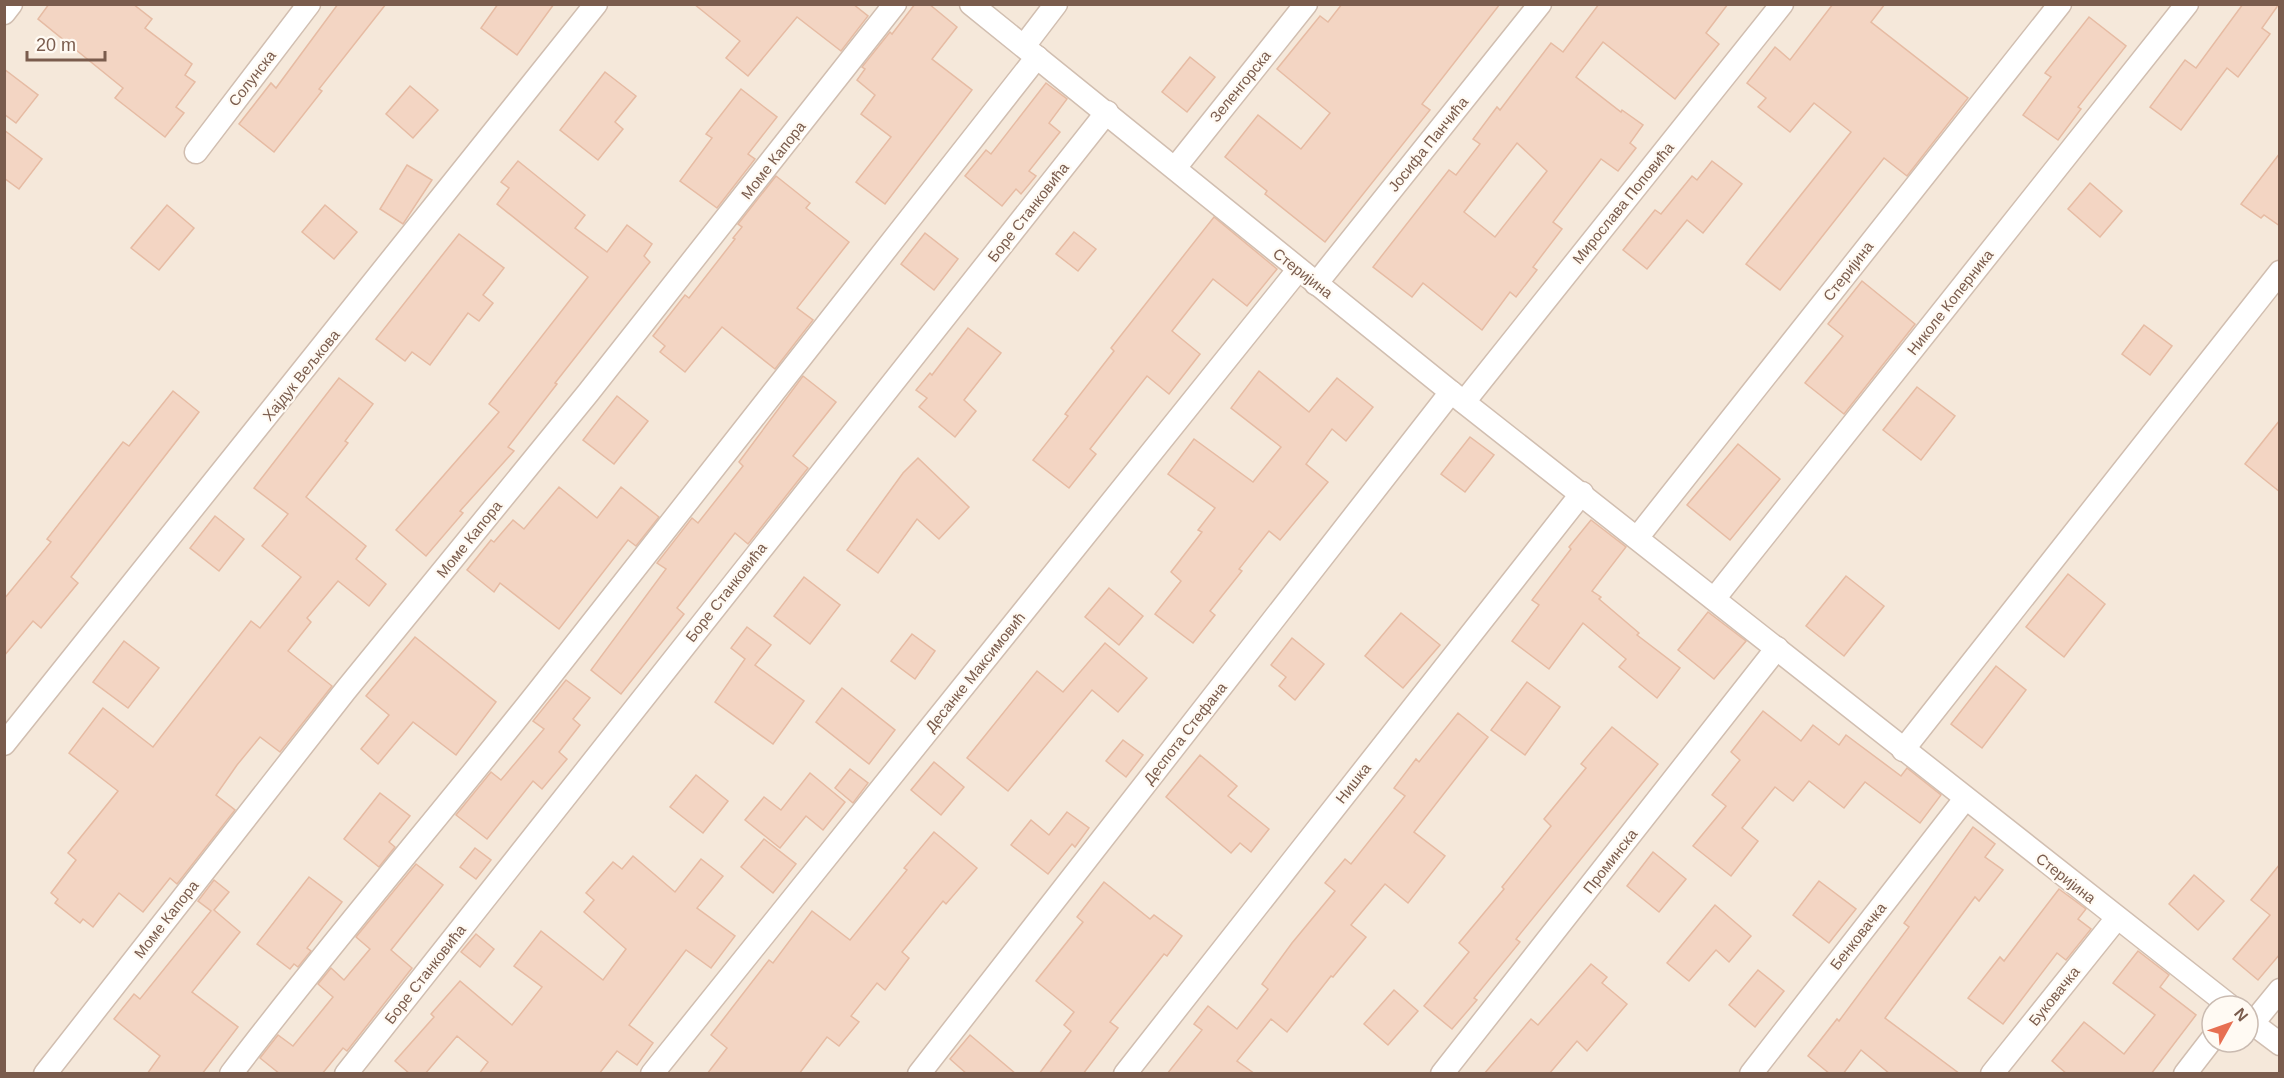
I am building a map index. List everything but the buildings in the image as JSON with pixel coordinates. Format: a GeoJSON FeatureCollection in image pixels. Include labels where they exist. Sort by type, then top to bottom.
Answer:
{"type":"FeatureCollection","features":[{"type":"Feature","properties":{"kind":"street"},"geometry":{"type":"LineString","coordinates":[[4,13],[11,4]]}},
{"type":"Feature","properties":{"kind":"street","name":"Солунска"},"geometry":{"type":"LineString","coordinates":[[195,152],[309,4]]}},
{"type":"Feature","properties":{"kind":"street","name":"Хајдук Вељкова"},"geometry":{"type":"LineString","coordinates":[[4,744],[596,4]]}},
{"type":"Feature","properties":{"kind":"street","name":"Моме Капора"},"geometry":{"type":"LineString","coordinates":[[45,1074],[345,692],[603,374],[894,4]]}},
{"type":"Feature","properties":{"kind":"street","name":"Стеријина"},"geometry":{"type":"LineString","coordinates":[[971,4],[1107,112],[1298,270],[2215,994]]}},
{"type":"Feature","properties":{"kind":"street"},"geometry":{"type":"LineString","coordinates":[[231,1074],[286,1001],[541,688],[834,313],[1031,52],[1056,4]]}},
{"type":"Feature","properties":{"kind":"street","name":"Зеленгорска"},"geometry":{"type":"LineString","coordinates":[[1175,168],[1305,4]]}},
{"type":"Feature","properties":{"kind":"street","name":"Јосифа Панчића"},"geometry":{"type":"LineString","coordinates":[[1316,284],[1540,4]]}},
{"type":"Feature","properties":{"kind":"street","name":"Мирослава Поповића"},"geometry":{"type":"LineString","coordinates":[[1458,397],[1782,4]]}},
{"type":"Feature","properties":{"kind":"street","name":"Стеријина"},"geometry":{"type":"LineString","coordinates":[[1637,538],[2060,4]]}},
{"type":"Feature","properties":{"kind":"street","name":"Николе Коперника"},"geometry":{"type":"LineString","coordinates":[[1714,599],[2187,4]]}},
{"type":"Feature","properties":{"kind":"street","name":"Боре Станковића"},"geometry":{"type":"LineString","coordinates":[[346,1074],[1107,112]]}},
{"type":"Feature","properties":{"kind":"street","name":"Десанке Максимовић"},"geometry":{"type":"LineString","coordinates":[[652,1074],[1298,270]]}},
{"type":"Feature","properties":{"kind":"street"},"geometry":{"type":"LineString","coordinates":[[1903,750],[2280,272]]}},
{"type":"Feature","properties":{"kind":"street","name":"Деспота Стефана"},"geometry":{"type":"LineString","coordinates":[[919,1074],[1458,397]]}},
{"type":"Feature","properties":{"kind":"street","name":"Нишка"},"geometry":{"type":"LineString","coordinates":[[1125,1074],[1582,493]]}},
{"type":"Feature","properties":{"kind":"street","name":"Проминска"},"geometry":{"type":"LineString","coordinates":[[1442,1074],[1777,648]]}},
{"type":"Feature","properties":{"kind":"street","name":"Бенковачка"},"geometry":{"type":"LineString","coordinates":[[1751,1074],[1965,799]]}},
{"type":"Feature","properties":{"kind":"street","name":"Буковачка"},"geometry":{"type":"LineString","coordinates":[[1992,1074],[2117,918]]}},
{"type":"Feature","properties":{"kind":"street"},"geometry":{"type":"LineString","coordinates":[[2260,1011],[2280,990]]}},
{"type":"Feature","properties":{"kind":"street"},"geometry":{"type":"LineString","coordinates":[[2260,1029],[2280,1044]]}},
{"type":"Feature","properties":{"kind":"street"},"geometry":{"type":"LineString","coordinates":[[2185,1074],[2200,1054]]}},
{"type":"Feature","properties":{"kind":"shaded area"},"geometry":{"type":"Polygon","coordinates":[[[5,5],[2279,5],[2279,1073],[5,1074],[5,5]]]}}]}
